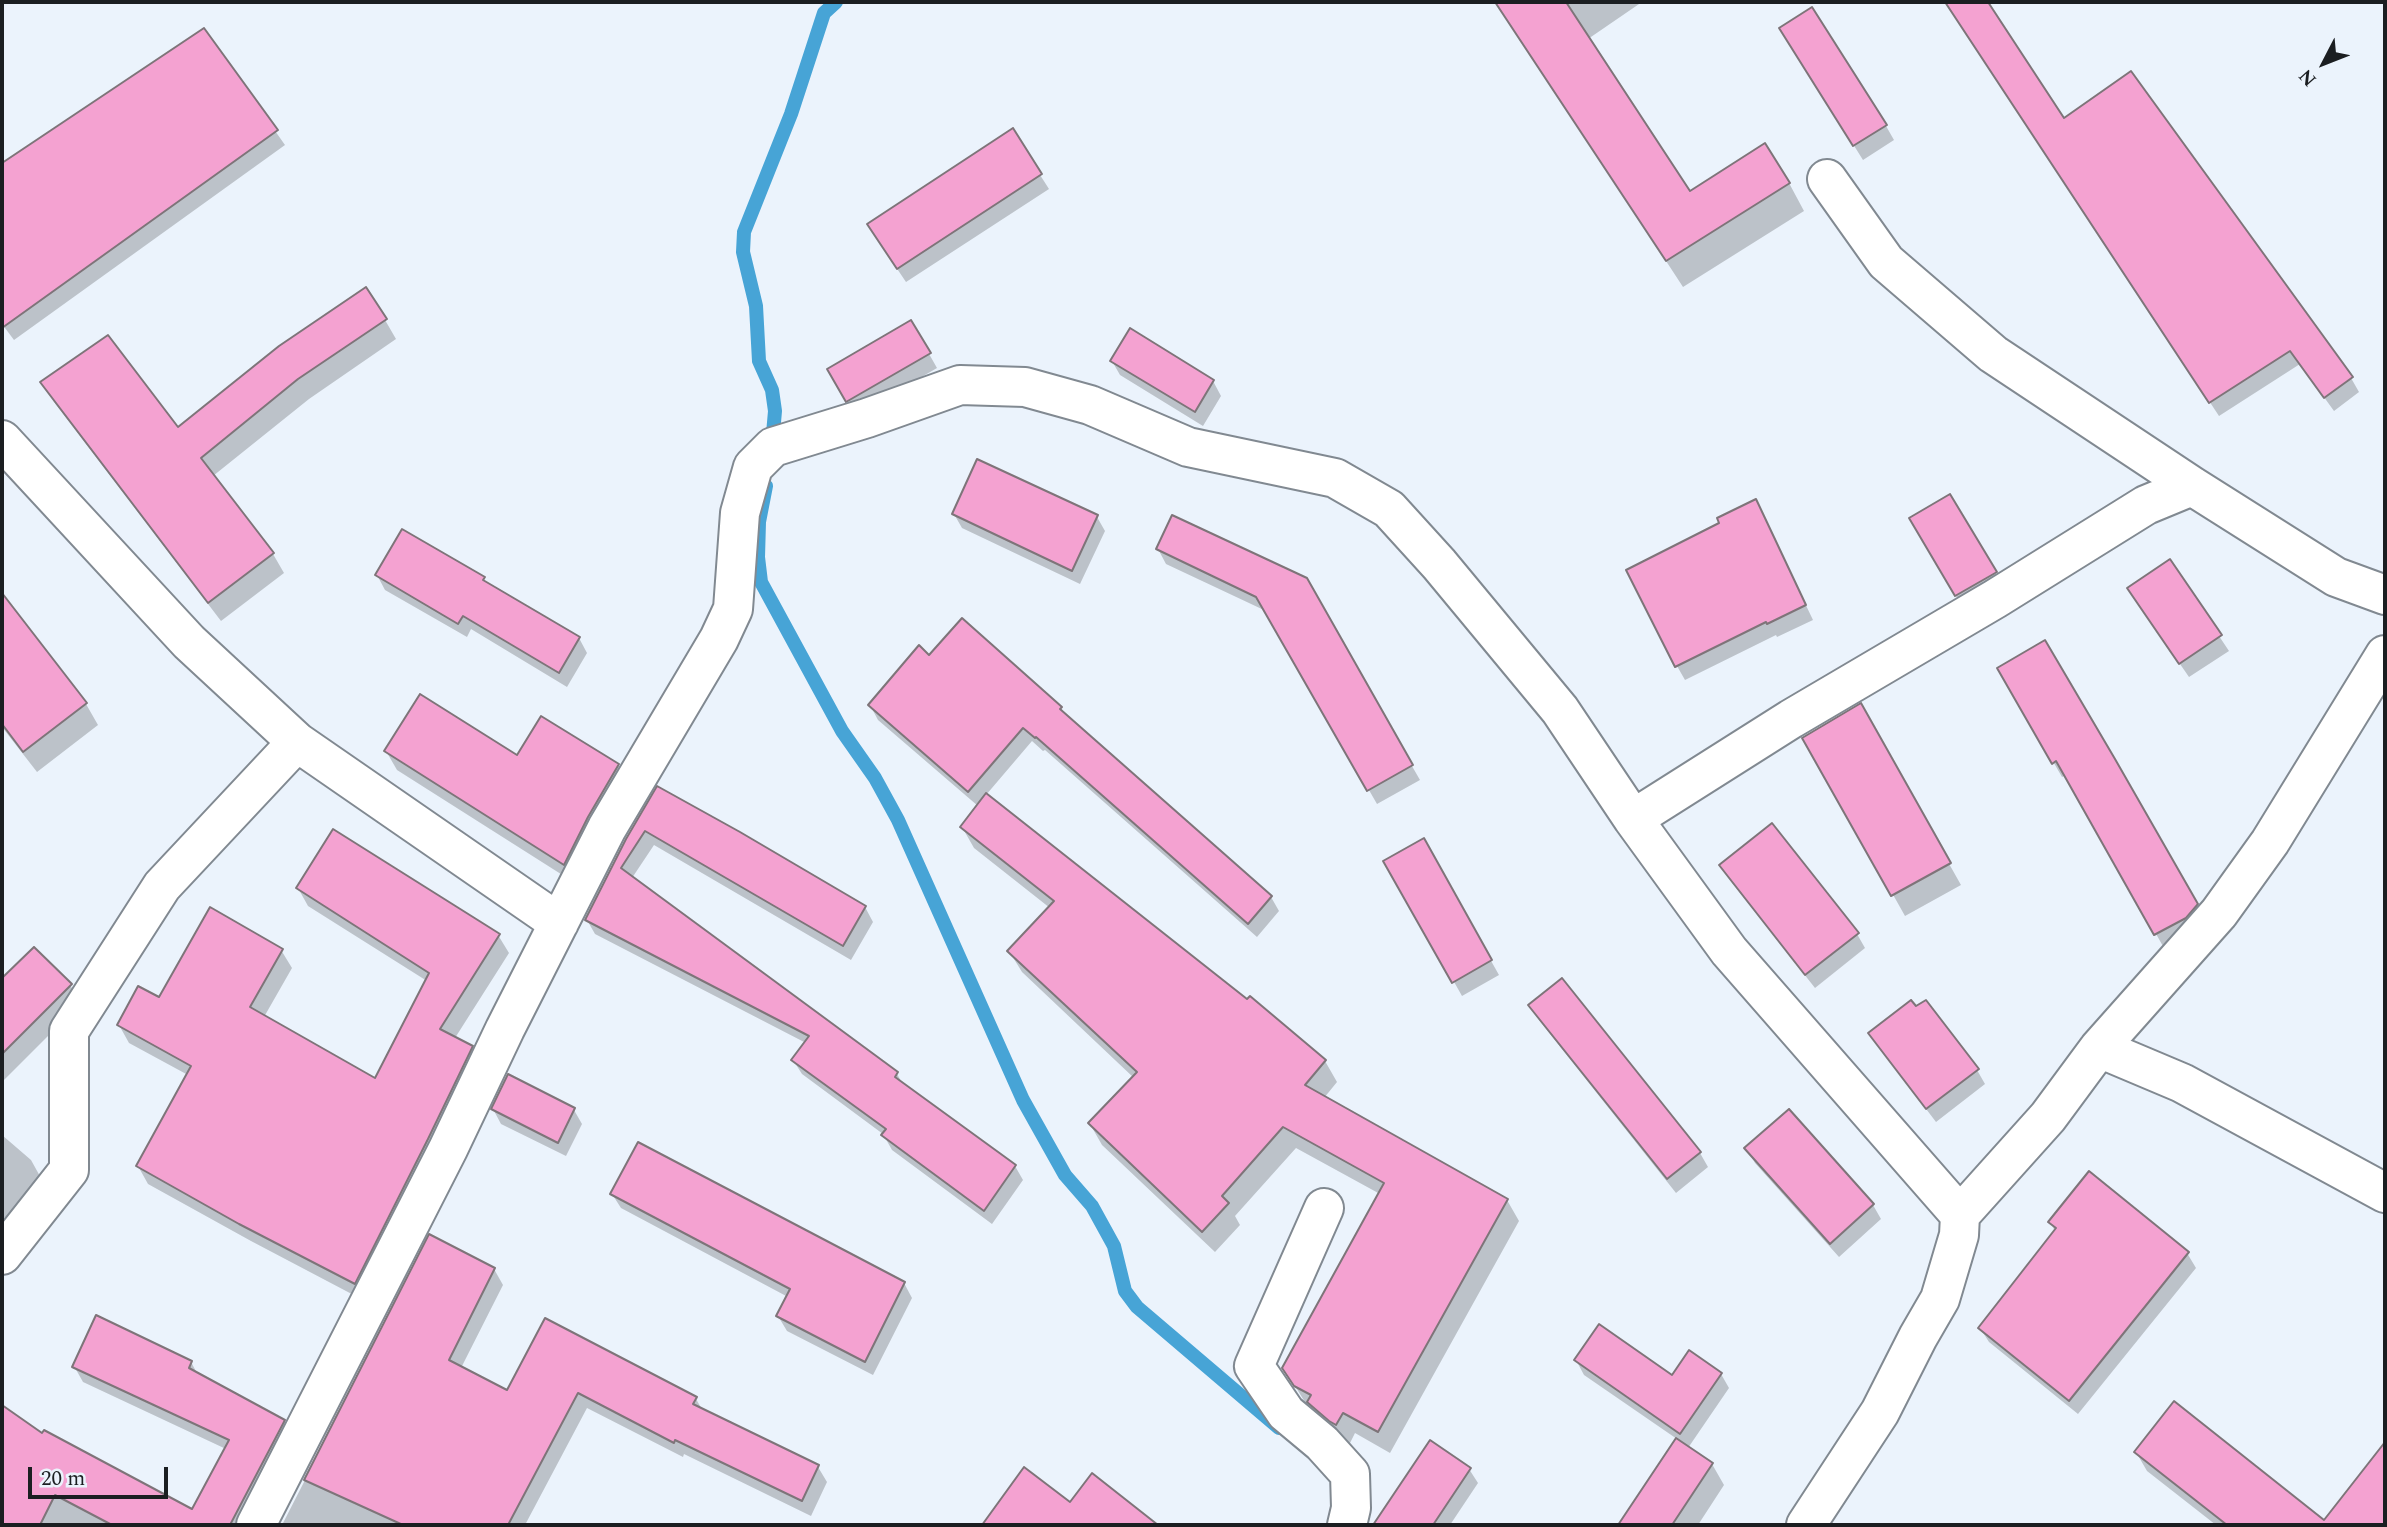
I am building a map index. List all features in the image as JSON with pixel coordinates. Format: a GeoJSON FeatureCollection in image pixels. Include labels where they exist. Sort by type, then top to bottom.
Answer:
{"type":"FeatureCollection","features":[{"type":"Feature","properties":{"kind":"street"},"geometry":{"type":"LineString","coordinates":[[1827,179],[1886,262],[1993,354],[2192,486],[2336,577],[2385,595]]}},
{"type":"Feature","properties":{"kind":"street"},"geometry":{"type":"LineString","coordinates":[[256,1525],[448,1149],[505,1029],[607,828],[719,639],[733,609],[740,513],[753,467],[773,447],[960,385],[1025,387],[1090,405],[1188,447],[1335,478],[1389,509],[1439,564],[1560,710],[1633,820],[1729,951],[1960,1215]]}},
{"type":"Feature","properties":{"kind":"street"},"geometry":{"type":"LineString","coordinates":[[2,440],[189,642],[297,742],[559,923]]}},
{"type":"Feature","properties":{"kind":"street"},"geometry":{"type":"LineString","coordinates":[[1633,820],[1791,719],[1995,599],[2146,505],[2192,486]]}},
{"type":"Feature","properties":{"kind":"street"},"geometry":{"type":"LineString","coordinates":[[1807,1525],[1880,1412],[1940,1299],[1959,1235],[1960,1215],[2048,1117],[2099,1048],[2220,913],[2270,842],[2385,655]]}},
{"type":"Feature","properties":{"kind":"street"},"geometry":{"type":"LineString","coordinates":[[2,1255],[69,1170],[69,1031],[162,886],[297,742]]}},
{"type":"Feature","properties":{"kind":"street"},"geometry":{"type":"LineString","coordinates":[[2099,1048],[2182,1083],[2385,1193]]}},
{"type":"Feature","properties":{"kind":"street"},"geometry":{"type":"LineString","coordinates":[[1324,1208],[1254,1366],[1286,1413],[1322,1443],[1350,1474],[1351,1508],[1347,1525]]}},
{"type":"Feature","properties":{"kind":"building"},"geometry":{"type":"Polygon","coordinates":[[[1495,2],[1566,2],[1690,191],[1765,143],[1790,183],[1666,261],[1495,2]]]}},
{"type":"Feature","properties":{"kind":"building"},"geometry":{"type":"Polygon","coordinates":[[[1945,2],[1988,2],[2064,118],[2131,71],[2353,377],[2324,398],[2290,351],[2209,403],[1945,2]]]}},
{"type":"Feature","properties":{"kind":"building"},"geometry":{"type":"Polygon","coordinates":[[[1812,7],[1887,125],[1853,146],[1779,28],[1812,7]]]}},
{"type":"Feature","properties":{"kind":"building"},"geometry":{"type":"Polygon","coordinates":[[[204,28],[278,130],[2,328],[2,163],[204,28]]]}},
{"type":"Feature","properties":{"kind":"building"},"geometry":{"type":"Polygon","coordinates":[[[1013,128],[1042,174],[897,269],[867,224],[1013,128]]]}},
{"type":"Feature","properties":{"kind":"building"},"geometry":{"type":"Polygon","coordinates":[[[366,287],[387,319],[298,379],[201,458],[274,553],[208,603],[40,382],[108,335],[178,427],[279,346],[366,287]]]}},
{"type":"Feature","properties":{"kind":"building"},"geometry":{"type":"Polygon","coordinates":[[[911,320],[931,353],[846,402],[827,369],[911,320]]]}},
{"type":"Feature","properties":{"kind":"building"},"geometry":{"type":"Polygon","coordinates":[[[1130,328],[1214,380],[1195,412],[1110,361],[1130,328]]]}},
{"type":"Feature","properties":{"kind":"building"},"geometry":{"type":"Polygon","coordinates":[[[977,459],[1098,515],[1072,571],[952,514],[977,459]]]}},
{"type":"Feature","properties":{"kind":"building"},"geometry":{"type":"Polygon","coordinates":[[[1950,494],[1997,572],[1955,596],[1909,518],[1950,494]]]}},
{"type":"Feature","properties":{"kind":"building"},"geometry":{"type":"Polygon","coordinates":[[[1756,499],[1806,605],[1675,667],[1626,570],[1719,523],[1717,518],[1756,499]]]}},
{"type":"Feature","properties":{"kind":"building"},"geometry":{"type":"Polygon","coordinates":[[[1172,515],[1307,578],[1413,765],[1367,791],[1256,597],[1156,549],[1172,515]]]}},
{"type":"Feature","properties":{"kind":"building"},"geometry":{"type":"Polygon","coordinates":[[[402,529],[580,637],[559,673],[463,616],[458,624],[375,575],[402,529]]]}},
{"type":"Feature","properties":{"kind":"building"},"geometry":{"type":"Polygon","coordinates":[[[2170,559],[2222,635],[2179,664],[2127,588],[2170,559]]]}},
{"type":"Feature","properties":{"kind":"building"},"geometry":{"type":"Polygon","coordinates":[[[2,593],[87,703],[23,752],[2,724],[2,593]]]}},
{"type":"Feature","properties":{"kind":"building"},"geometry":{"type":"Polygon","coordinates":[[[962,618],[1062,707],[1060,709],[1272,896],[1248,924],[1023,728],[968,792],[868,705],[919,645],[929,655],[962,618]]]}},
{"type":"Feature","properties":{"kind":"building"},"geometry":{"type":"Polygon","coordinates":[[[2045,640],[2198,904],[2186,918],[2154,935],[2056,761],[2052,764],[1997,668],[2045,640]]]}},
{"type":"Feature","properties":{"kind":"building"},"geometry":{"type":"Polygon","coordinates":[[[420,694],[517,755],[541,716],[619,764],[564,865],[384,751],[420,694]]]}},
{"type":"Feature","properties":{"kind":"building"},"geometry":{"type":"Polygon","coordinates":[[[1861,703],[1951,863],[1891,896],[1802,738],[1861,703]]]}},
{"type":"Feature","properties":{"kind":"building"},"geometry":{"type":"Polygon","coordinates":[[[657,786],[866,906],[843,946],[645,831],[621,868],[898,1072],[895,1077],[1016,1165],[984,1211],[881,1135],[886,1129],[791,1060],[809,1036],[585,920],[626,839],[657,786]]]}},
{"type":"Feature","properties":{"kind":"building"},"geometry":{"type":"Polygon","coordinates":[[[986,793],[1247,999],[1250,996],[1326,1060],[1305,1085],[1508,1199],[1378,1432],[1343,1413],[1336,1425],[1329,1421],[1307,1402],[1311,1395],[1294,1386],[1282,1368],[1384,1183],[1283,1127],[1222,1196],[1229,1203],[1202,1232],[1088,1123],[1137,1072],[1007,951],[1054,901],[960,827],[986,793]]]}},
{"type":"Feature","properties":{"kind":"building"},"geometry":{"type":"Polygon","coordinates":[[[1772,823],[1859,933],[1805,975],[1719,865],[1772,823]]]}},
{"type":"Feature","properties":{"kind":"building"},"geometry":{"type":"Polygon","coordinates":[[[333,829],[500,934],[440,1029],[473,1046],[355,1284],[239,1224],[136,1166],[191,1066],[117,1025],[138,986],[159,997],[210,907],[283,949],[250,1007],[375,1078],[429,973],[296,888],[333,829]]]}},
{"type":"Feature","properties":{"kind":"building"},"geometry":{"type":"Polygon","coordinates":[[[1424,838],[1492,960],[1452,983],[1383,861],[1424,838]]]}},
{"type":"Feature","properties":{"kind":"building"},"geometry":{"type":"Polygon","coordinates":[[[34,947],[72,984],[2,1054],[2,978],[34,947]]]}},
{"type":"Feature","properties":{"kind":"building"},"geometry":{"type":"Polygon","coordinates":[[[1562,978],[1701,1152],[1667,1179],[1528,1005],[1562,978]]]}},
{"type":"Feature","properties":{"kind":"building"},"geometry":{"type":"Polygon","coordinates":[[[1911,1000],[1916,1006],[1926,1000],[1979,1069],[1926,1109],[1868,1033],[1911,1000]]]}},
{"type":"Feature","properties":{"kind":"building"},"geometry":{"type":"Polygon","coordinates":[[[508,1074],[575,1108],[558,1143],[491,1109],[508,1074]]]}},
{"type":"Feature","properties":{"kind":"building"},"geometry":{"type":"Polygon","coordinates":[[[1789,1109],[1874,1204],[1830,1244],[1744,1148],[1789,1109]]]}},
{"type":"Feature","properties":{"kind":"building"},"geometry":{"type":"Polygon","coordinates":[[[638,1142],[905,1282],[865,1362],[776,1316],[790,1289],[610,1194],[638,1142]]]}},
{"type":"Feature","properties":{"kind":"building"},"geometry":{"type":"Polygon","coordinates":[[[2089,1171],[2189,1252],[2069,1401],[1978,1328],[2056,1228],[2048,1222],[2089,1171]]]}},
{"type":"Feature","properties":{"kind":"building"},"geometry":{"type":"Polygon","coordinates":[[[429,1234],[495,1268],[449,1360],[507,1390],[545,1318],[697,1397],[693,1404],[819,1465],[802,1501],[675,1440],[674,1443],[578,1393],[508,1525],[403,1525],[304,1480],[429,1234]]]}},
{"type":"Feature","properties":{"kind":"building"},"geometry":{"type":"Polygon","coordinates":[[[96,1315],[192,1361],[189,1368],[285,1420],[230,1525],[112,1525],[55,1495],[40,1525],[2,1525],[2,1405],[42,1433],[44,1430],[192,1509],[229,1440],[72,1367],[96,1315]]]}},
{"type":"Feature","properties":{"kind":"building"},"geometry":{"type":"Polygon","coordinates":[[[1599,1324],[1672,1375],[1689,1350],[1722,1373],[1680,1434],[1574,1360],[1599,1324]]]}},
{"type":"Feature","properties":{"kind":"building"},"geometry":{"type":"Polygon","coordinates":[[[2174,1401],[2324,1520],[2385,1442],[2385,1525],[2227,1525],[2134,1452],[2174,1401]]]}},
{"type":"Feature","properties":{"kind":"building"},"geometry":{"type":"Polygon","coordinates":[[[1676,1438],[1713,1463],[1672,1525],[1618,1525],[1676,1438]]]}},
{"type":"Feature","properties":{"kind":"building"},"geometry":{"type":"Polygon","coordinates":[[[1430,1440],[1471,1468],[1433,1525],[1373,1525],[1430,1440]]]}},
{"type":"Feature","properties":{"kind":"building"},"geometry":{"type":"Polygon","coordinates":[[[1024,1467],[1070,1502],[1092,1473],[1158,1525],[982,1525],[1024,1467]]]}},
{"type":"Feature","properties":{"kind":"waterway"},"geometry":{"type":"LineString","coordinates":[[772,445],[775,411],[772,390],[759,361],[756,306],[743,252],[744,232],[791,114],[824,13],[836,2]]}},
{"type":"Feature","properties":{"kind":"waterway"},"geometry":{"type":"LineString","coordinates":[[766,486],[759,522],[758,557],[761,582],[842,731],[875,778],[898,820],[1023,1100],[1065,1175],[1092,1206],[1114,1246],[1125,1291],[1137,1307],[1279,1428]]}}]}
